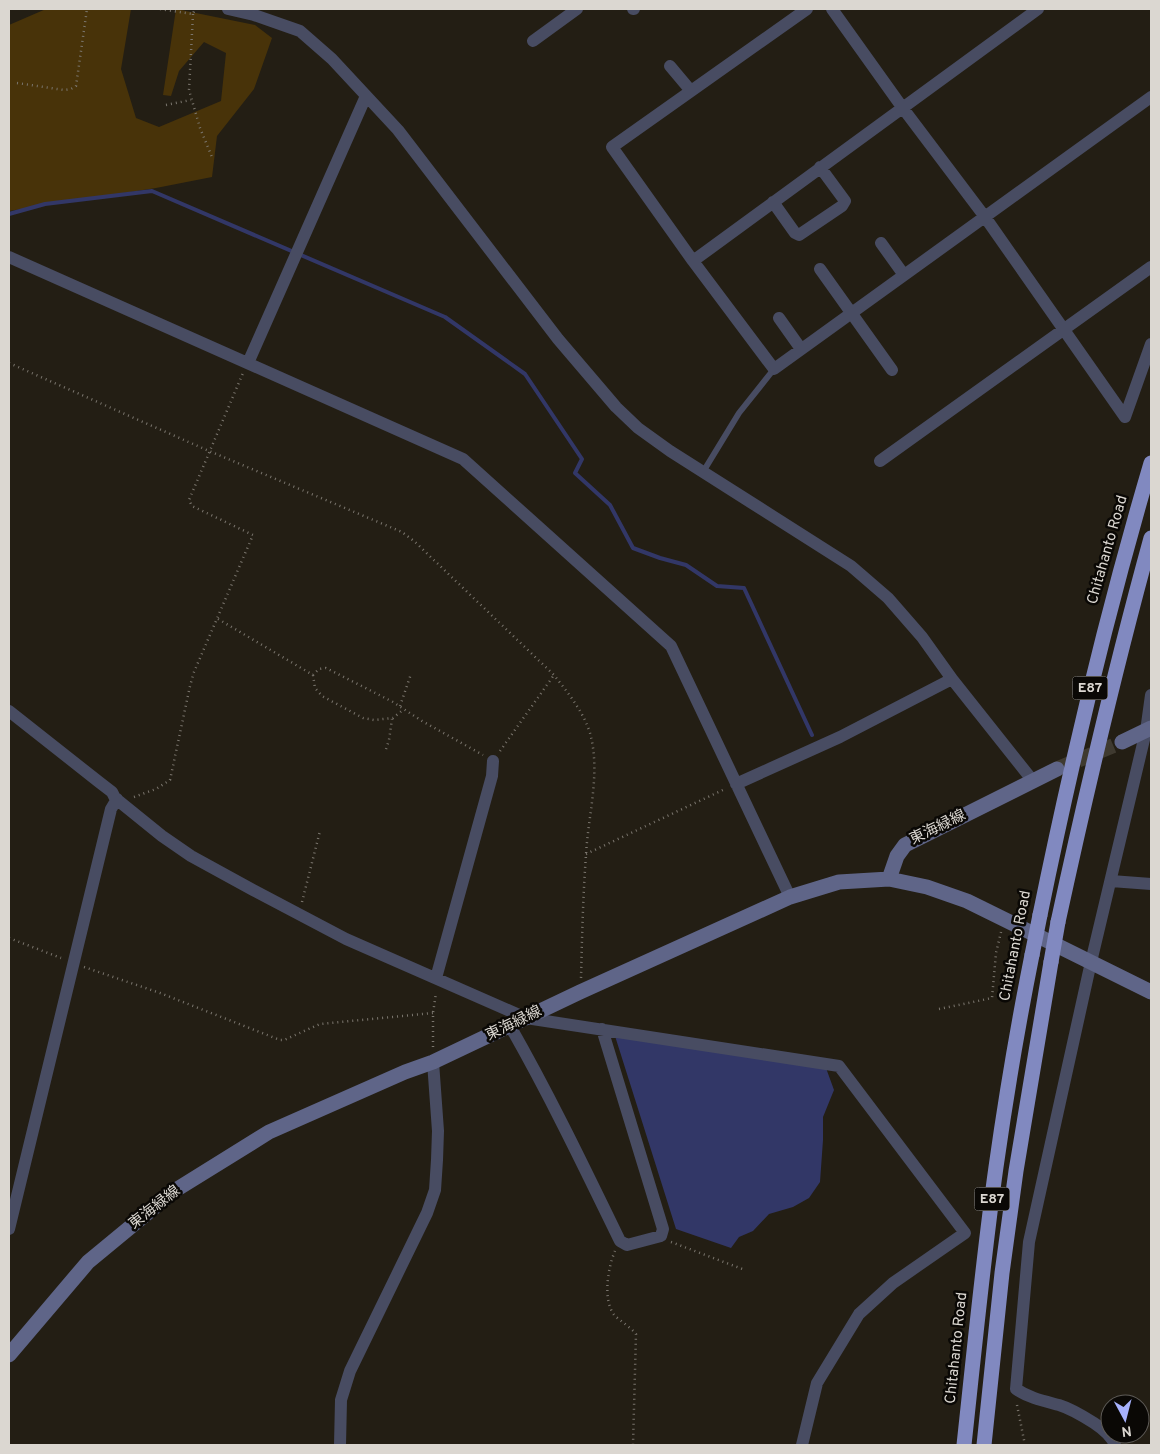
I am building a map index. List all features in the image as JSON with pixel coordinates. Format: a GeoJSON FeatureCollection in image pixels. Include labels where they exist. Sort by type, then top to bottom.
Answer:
{"type":"FeatureCollection","features":[{"type":"Feature","properties":{"kind":"highway","name":"Chitahanto Road"},"geometry":{"type":"LineString","coordinates":[[964,1445],[981,1280],[996,1168],[1032,955],[1078,737],[1102,638],[1151,462]]}},
{"type":"Feature","properties":{"kind":"highway","name":"E87"},"geometry":{"type":"LineString","coordinates":[[984,1445],[1002,1273],[1016,1171],[1058,922],[1098,740],[1151,538]]}},
{"type":"Feature","properties":{"kind":"main road"},"geometry":{"type":"LineString","coordinates":[[1122,742],[1149,730]]}},
{"type":"Feature","properties":{"kind":"main road","name":"東海緑線"},"geometry":{"type":"LineString","coordinates":[[9,1355],[88,1262],[174,1191],[269,1132],[404,1072],[433,1062],[580,992],[790,897],[839,882],[888,879],[897,856],[905,845],[1057,769]]}},
{"type":"Feature","properties":{"kind":"main road"},"geometry":{"type":"LineString","coordinates":[[888,879],[927,887],[967,901],[1151,992]]}},
{"type":"Feature","properties":{"kind":"street"},"geometry":{"type":"LineString","coordinates":[[228,9],[254,15],[300,31],[332,59],[398,130],[558,339],[616,406],[638,428],[858,572],[888,598],[922,637],[952,679],[1033,781]]}},
{"type":"Feature","properties":{"kind":"street"},"geometry":{"type":"LineString","coordinates":[[533,41],[577,9]]}},
{"type":"Feature","properties":{"kind":"street"},"geometry":{"type":"LineString","coordinates":[[806,9],[612,147],[693,261],[774,369],[1151,97]]}},
{"type":"Feature","properties":{"kind":"street"},"geometry":{"type":"LineString","coordinates":[[832,9],[902,107],[985,217],[1126,417],[1151,344]]}},
{"type":"Feature","properties":{"kind":"street"},"geometry":{"type":"LineString","coordinates":[[693,261],[1038,9]]}},
{"type":"Feature","properties":{"kind":"street"},"geometry":{"type":"LineString","coordinates":[[670,66],[691,91]]}},
{"type":"Feature","properties":{"kind":"street"},"geometry":{"type":"LineString","coordinates":[[248,363],[366,96]]}},
{"type":"Feature","properties":{"kind":"street"},"geometry":{"type":"LineString","coordinates":[[773,202],[799,235],[842,206],[844,201],[820,167]]}},
{"type":"Feature","properties":{"kind":"street"},"geometry":{"type":"LineString","coordinates":[[881,243],[904,275]]}},
{"type":"Feature","properties":{"kind":"street"},"geometry":{"type":"LineString","coordinates":[[9,257],[463,459],[671,646],[790,897]]}},
{"type":"Feature","properties":{"kind":"street"},"geometry":{"type":"LineString","coordinates":[[880,461],[1151,267]]}},
{"type":"Feature","properties":{"kind":"street"},"geometry":{"type":"LineString","coordinates":[[820,269],[892,370]]}},
{"type":"Feature","properties":{"kind":"street"},"geometry":{"type":"LineString","coordinates":[[779,318],[801,349]]}},
{"type":"Feature","properties":{"kind":"street"},"geometry":{"type":"LineString","coordinates":[[736,784],[840,737],[952,679]]}},
{"type":"Feature","properties":{"kind":"street"},"geometry":{"type":"LineString","coordinates":[[1115,1445],[1112,1438],[1102,1428],[1081,1414],[1026,1396],[1016,1389],[1029,1242],[1091,962],[1149,730],[1151,696]]}},
{"type":"Feature","properties":{"kind":"street"},"geometry":{"type":"LineString","coordinates":[[9,711],[112,792],[117,799],[162,836],[192,856],[346,939],[487,1002],[526,1018],[839,1066],[965,1233],[893,1284],[860,1314],[818,1382],[802,1445]]}},
{"type":"Feature","properties":{"kind":"street"},"geometry":{"type":"LineString","coordinates":[[438,979],[492,776],[493,761]]}},
{"type":"Feature","properties":{"kind":"street"},"geometry":{"type":"LineString","coordinates":[[9,1229],[111,809],[117,799]]}},
{"type":"Feature","properties":{"kind":"street"},"geometry":{"type":"LineString","coordinates":[[1111,881],[1150,885]]}},
{"type":"Feature","properties":{"kind":"street"},"geometry":{"type":"LineString","coordinates":[[510,1026],[531,1062],[620,1241],[627,1245],[661,1236],[662,1229],[602,1029]]}},
{"type":"Feature","properties":{"kind":"street"},"geometry":{"type":"LineString","coordinates":[[340,1445],[342,1400],[350,1371],[427,1214],[435,1190],[438,1131],[433,1062]]}},
{"type":"Feature","properties":{"kind":"lane"},"geometry":{"type":"LineString","coordinates":[[703,472],[739,413],[774,369]]}},
{"type":"Feature","properties":{"kind":"path"},"geometry":{"type":"LineString","coordinates":[[17,83],[64,90],[72,89],[76,86],[87,9]]}},
{"type":"Feature","properties":{"kind":"path"},"geometry":{"type":"LineString","coordinates":[[160,9],[193,14]]}},
{"type":"Feature","properties":{"kind":"path"},"geometry":{"type":"LineString","coordinates":[[195,9],[193,14],[189,90],[200,128],[212,157]]}},
{"type":"Feature","properties":{"kind":"path"},"geometry":{"type":"LineString","coordinates":[[166,105],[191,100]]}},
{"type":"Feature","properties":{"kind":"path"},"geometry":{"type":"LineString","coordinates":[[9,363],[209,451],[402,532],[414,541],[554,675],[582,715],[590,732],[593,748],[594,777],[586,854],[580,992]]}},
{"type":"Feature","properties":{"kind":"path"},"geometry":{"type":"LineString","coordinates":[[117,799],[134,797],[156,789],[170,780],[190,686],[253,536],[190,504],[189,500],[248,363]]}},
{"type":"Feature","properties":{"kind":"path"},"geometry":{"type":"LineString","coordinates":[[218,619],[313,675]]}},
{"type":"Feature","properties":{"kind":"path"},"geometry":{"type":"LineString","coordinates":[[404,709],[392,718],[368,720],[317,692],[313,675],[319,668],[326,668],[400,706],[422,721],[493,761],[554,675]]}},
{"type":"Feature","properties":{"kind":"path"},"geometry":{"type":"LineString","coordinates":[[400,706],[411,674]]}},
{"type":"Feature","properties":{"kind":"path"},"geometry":{"type":"LineString","coordinates":[[386,749],[392,718]]}},
{"type":"Feature","properties":{"kind":"path"},"geometry":{"type":"LineString","coordinates":[[586,854],[736,784]]}},
{"type":"Feature","properties":{"kind":"path"},"geometry":{"type":"LineString","coordinates":[[299,914],[320,831]]}},
{"type":"Feature","properties":{"kind":"path"},"geometry":{"type":"LineString","coordinates":[[939,1009],[992,998],[996,953],[1004,920]]}},
{"type":"Feature","properties":{"kind":"path"},"geometry":{"type":"LineString","coordinates":[[9,938],[73,963],[160,993],[280,1040],[320,1024],[433,1013]]}},
{"type":"Feature","properties":{"kind":"path"},"geometry":{"type":"LineString","coordinates":[[433,1062],[433,1013],[438,979]]}},
{"type":"Feature","properties":{"kind":"path"},"geometry":{"type":"LineString","coordinates":[[661,1236],[667,1241],[745,1270]]}},
{"type":"Feature","properties":{"kind":"path"},"geometry":{"type":"LineString","coordinates":[[620,1241],[611,1261],[608,1293],[610,1308],[636,1334],[633,1445]]}},
{"type":"Feature","properties":{"kind":"path"},"geometry":{"type":"LineString","coordinates":[[1016,1389],[1017,1411],[1024,1445]]}},
{"type":"Feature","properties":{"kind":"shaded area"},"geometry":{"type":"Polygon","coordinates":[[[46,9],[131,9],[121,69],[136,118],[159,127],[221,101],[226,53],[204,42],[179,71],[171,96],[163,95],[176,9],[255,25],[272,38],[254,89],[217,136],[212,177],[156,188],[9,211],[9,25],[46,9]]]}},
{"type":"Feature","properties":{"kind":"water"},"geometry":{"type":"Polygon","coordinates":[[[615,1036],[826,1068],[834,1090],[823,1117],[820,1182],[809,1198],[793,1207],[769,1214],[753,1231],[739,1237],[731,1248],[676,1229],[615,1036]]]}},
{"type":"Feature","properties":{"kind":"waterway"},"geometry":{"type":"LineString","coordinates":[[9,214],[45,204],[152,191],[445,317],[525,374],[582,459],[575,473],[610,505],[633,548],[686,565],[717,586],[744,588],[812,735]]}},
{"type":"Feature","properties":{"kind":"tunnel"},"geometry":{"type":"LineString","coordinates":[[1057,769],[1122,742]]}}]}
